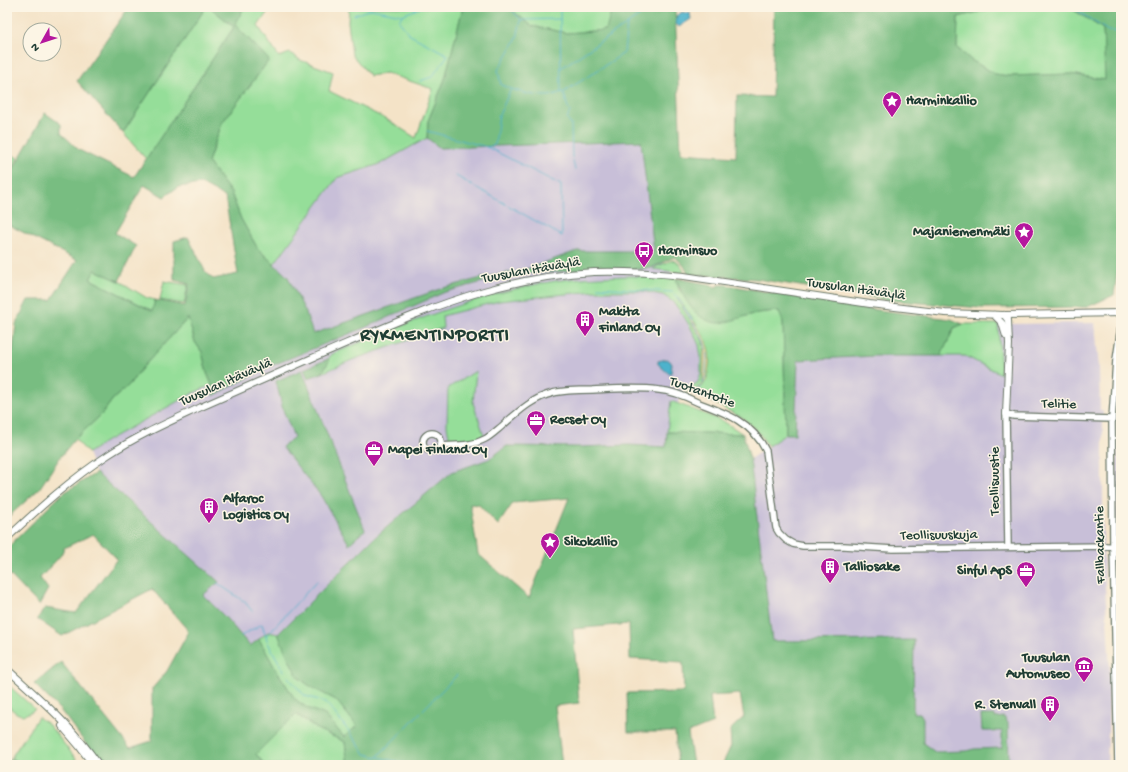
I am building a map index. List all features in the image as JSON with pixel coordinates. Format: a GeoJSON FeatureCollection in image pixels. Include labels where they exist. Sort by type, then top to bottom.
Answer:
{"type":"FeatureCollection","features":[{"type":"Feature","properties":{"kind":"main road","name":"Tuusulan itäväylä"},"geometry":{"type":"LineString","coordinates":[[7,538],[45,501],[89,468],[109,454],[155,428],[285,370],[424,312],[483,291],[546,278],[592,272],[662,274],[906,309],[965,315],[1121,313]]}},
{"type":"Feature","properties":{"kind":"main road"},"geometry":{"type":"LineString","coordinates":[[1006,414],[1011,322],[1013,318],[1021,314]]}},
{"type":"Feature","properties":{"kind":"main road"},"geometry":{"type":"LineString","coordinates":[[994,315],[1002,323],[1006,332],[1009,366]]}},
{"type":"Feature","properties":{"kind":"main road"},"geometry":{"type":"LineString","coordinates":[[1004,315],[1007,318],[1008,326],[1009,366]]}},
{"type":"Feature","properties":{"kind":"main road"},"geometry":{"type":"LineString","coordinates":[[7,669],[59,716],[83,743],[99,765]]}},
{"type":"Feature","properties":{"kind":"main road"},"geometry":{"type":"LineString","coordinates":[[45,704],[93,765]]}},
{"type":"Feature","properties":{"kind":"street","name":"Fallbackantie"},"geometry":{"type":"LineString","coordinates":[[1118,765],[1113,546],[1112,419],[1121,326]]}},
{"type":"Feature","properties":{"kind":"street","name":"Tuotantotie"},"geometry":{"type":"LineString","coordinates":[[441,443],[451,446],[474,444],[486,439],[524,407],[536,399],[552,393],[635,389],[666,391],[732,416],[754,432],[766,451],[775,522],[779,533],[786,540],[793,544],[803,546],[870,547]]}},
{"type":"Feature","properties":{"kind":"street","name":"Telitie"},"geometry":{"type":"LineString","coordinates":[[1006,414],[1014,416],[1112,419]]}},
{"type":"Feature","properties":{"kind":"street","name":"Teollisuustie"},"geometry":{"type":"LineString","coordinates":[[1006,414],[1008,547]]}},
{"type":"Feature","properties":{"kind":"street","name":"Teollisuuskuja"},"geometry":{"type":"LineString","coordinates":[[870,547],[893,549],[1008,547]]}},
{"type":"Feature","properties":{"kind":"street"},"geometry":{"type":"LineString","coordinates":[[1008,547],[1121,547]]}},
{"type":"Feature","properties":{"kind":"shaded area"},"geometry":{"type":"Polygon","coordinates":[[[427,138],[440,148],[641,141],[654,251],[676,278],[673,302],[687,321],[699,345],[701,374],[698,382],[684,392],[678,403],[671,401],[666,447],[628,445],[581,447],[507,446],[489,459],[452,472],[373,539],[278,634],[268,632],[250,646],[225,617],[203,595],[218,581],[96,473],[88,453],[108,440],[193,393],[212,385],[213,395],[273,365],[318,347],[288,277],[274,264],[337,178],[380,164],[427,138]]]}},
{"type":"Feature","properties":{"kind":"shaded area"},"geometry":{"type":"Polygon","coordinates":[[[1095,323],[1099,369],[1100,410],[1103,410],[1103,551],[1110,672],[1107,765],[913,765],[914,641],[772,641],[750,459],[786,434],[795,434],[798,360],[874,356],[965,356],[1001,373],[998,324],[1095,323]]]}},
{"type":"Feature","properties":{"kind":"shaded area"},"geometry":{"type":"Polygon","coordinates":[[[1121,370],[1121,627],[1115,489],[1121,370]]]}},
{"type":"Feature","properties":{"kind":"green space"},"geometry":{"type":"Polygon","coordinates":[[[129,7],[206,7],[123,133],[77,81],[129,7]]]}},
{"type":"Feature","properties":{"kind":"green space"},"geometry":{"type":"Polygon","coordinates":[[[206,7],[210,7],[234,27],[146,159],[123,133],[206,7]]]}},
{"type":"Feature","properties":{"kind":"green space"},"geometry":{"type":"Polygon","coordinates":[[[210,7],[244,7],[235,25],[269,60],[222,123],[208,162],[231,193],[241,219],[258,249],[288,277],[306,313],[313,334],[443,288],[490,276],[524,270],[577,251],[654,251],[641,141],[440,148],[427,138],[428,121],[445,79],[463,7],[508,7],[532,26],[567,33],[606,30],[612,7],[678,7],[675,8],[681,153],[736,157],[737,96],[772,97],[774,7],[998,7],[958,17],[957,48],[971,60],[995,74],[1009,76],[1071,74],[1105,80],[1103,29],[1069,7],[1121,7],[1121,245],[1114,295],[1087,307],[981,308],[887,300],[757,279],[688,274],[679,260],[674,257],[651,268],[643,269],[597,269],[509,275],[445,292],[366,327],[273,365],[213,396],[212,385],[207,373],[202,352],[195,342],[188,318],[143,367],[128,386],[113,399],[102,414],[75,439],[61,456],[39,489],[7,518],[7,358],[13,350],[16,324],[28,300],[51,300],[77,260],[7,224],[7,180],[45,113],[61,124],[61,133],[79,150],[134,177],[234,27],[210,7]],[[201,184],[178,187],[164,197],[144,185],[115,233],[136,246],[119,281],[95,270],[90,279],[152,311],[155,300],[185,306],[189,284],[174,280],[174,241],[188,237],[205,271],[213,279],[238,274],[225,197],[201,184]]]}},
{"type":"Feature","properties":{"kind":"green space"},"geometry":{"type":"Polygon","coordinates":[[[244,7],[271,7],[258,26],[279,57],[290,53],[300,60],[333,72],[329,91],[386,119],[416,138],[433,89],[386,73],[370,76],[352,55],[348,22],[349,7],[463,7],[445,79],[428,121],[427,138],[380,164],[337,178],[274,264],[258,249],[241,219],[231,193],[208,162],[222,123],[269,60],[235,25],[244,7]]]}},
{"type":"Feature","properties":{"kind":"green space"},"geometry":{"type":"Polygon","coordinates":[[[508,7],[612,7],[606,30],[567,33],[532,26],[508,7]]]}},
{"type":"Feature","properties":{"kind":"green space"},"geometry":{"type":"Polygon","coordinates":[[[998,7],[1069,7],[1103,29],[1106,80],[1071,74],[1009,76],[995,74],[971,60],[957,48],[958,17],[998,7]]]}},
{"type":"Feature","properties":{"kind":"green space"},"geometry":{"type":"Polygon","coordinates":[[[7,152],[18,158],[12,167],[7,164],[7,152]]]}},
{"type":"Feature","properties":{"kind":"green space"},"geometry":{"type":"Polygon","coordinates":[[[673,260],[680,265],[684,273],[653,269],[658,266],[673,260]]]}},
{"type":"Feature","properties":{"kind":"green space"},"geometry":{"type":"Polygon","coordinates":[[[95,270],[119,281],[147,298],[155,300],[153,311],[90,279],[95,270]]]}},
{"type":"Feature","properties":{"kind":"green space"},"geometry":{"type":"Polygon","coordinates":[[[631,276],[676,278],[679,290],[719,323],[758,313],[779,311],[783,322],[786,434],[768,446],[758,432],[743,418],[696,394],[704,384],[710,359],[703,342],[703,382],[694,392],[684,392],[698,382],[701,374],[699,345],[691,328],[673,302],[663,295],[642,291],[595,291],[499,301],[442,316],[443,328],[352,360],[322,373],[329,361],[328,359],[332,354],[412,322],[466,303],[521,288],[559,280],[631,276]],[[678,298],[677,299],[702,340],[696,324],[678,298]]]}},
{"type":"Feature","properties":{"kind":"green space"},"geometry":{"type":"Polygon","coordinates":[[[676,278],[717,287],[718,285],[727,285],[861,308],[951,319],[963,324],[954,328],[941,356],[874,356],[798,360],[795,434],[786,434],[783,322],[779,311],[758,313],[722,323],[710,322],[691,307],[682,293],[676,278]]]}},
{"type":"Feature","properties":{"kind":"green space"},"geometry":{"type":"Polygon","coordinates":[[[164,281],[188,285],[184,304],[160,300],[164,281]]]}},
{"type":"Feature","properties":{"kind":"green space"},"geometry":{"type":"Polygon","coordinates":[[[188,318],[195,342],[202,352],[207,373],[212,385],[193,393],[108,440],[88,453],[75,439],[102,414],[113,399],[128,386],[143,367],[188,318]]]}},
{"type":"Feature","properties":{"kind":"green space"},"geometry":{"type":"Polygon","coordinates":[[[963,324],[998,324],[1001,374],[965,356],[941,356],[954,328],[963,324]]]}},
{"type":"Feature","properties":{"kind":"green space"},"geometry":{"type":"Polygon","coordinates":[[[328,359],[329,361],[322,373],[308,378],[304,369],[328,359]]]}},
{"type":"Feature","properties":{"kind":"green space"},"geometry":{"type":"Polygon","coordinates":[[[302,370],[365,530],[349,544],[321,496],[282,447],[294,437],[283,410],[276,381],[302,370]]]}},
{"type":"Feature","properties":{"kind":"green space"},"geometry":{"type":"Polygon","coordinates":[[[476,371],[473,403],[484,435],[463,442],[450,441],[447,426],[448,388],[476,371]]]}},
{"type":"Feature","properties":{"kind":"green space"},"geometry":{"type":"Polygon","coordinates":[[[671,401],[723,421],[743,434],[667,432],[671,401]]]}},
{"type":"Feature","properties":{"kind":"green space"},"geometry":{"type":"Polygon","coordinates":[[[667,432],[743,434],[750,459],[772,641],[914,640],[913,713],[920,713],[923,718],[923,743],[935,752],[1002,748],[1002,731],[982,731],[981,715],[995,715],[995,718],[1004,717],[1008,723],[1009,765],[722,765],[731,746],[730,730],[744,717],[740,694],[710,696],[713,723],[688,733],[693,765],[678,765],[675,732],[628,732],[627,693],[684,692],[683,662],[630,659],[629,624],[573,629],[579,703],[555,706],[562,765],[348,765],[345,742],[317,729],[296,714],[256,754],[265,765],[102,765],[61,711],[34,684],[61,662],[130,748],[152,741],[152,689],[167,671],[188,633],[186,628],[152,589],[62,636],[37,619],[45,608],[76,613],[117,559],[93,534],[64,548],[61,555],[40,578],[48,589],[39,605],[10,575],[7,578],[7,548],[62,494],[96,473],[219,582],[203,595],[225,617],[250,646],[259,639],[275,668],[295,699],[307,708],[325,715],[344,737],[357,726],[336,700],[311,687],[298,677],[278,634],[373,539],[452,472],[489,459],[507,446],[581,447],[628,445],[666,447],[667,432]],[[569,498],[513,503],[498,525],[479,505],[470,504],[478,554],[529,598],[569,498]]]}},
{"type":"Feature","properties":{"kind":"green space"},"geometry":{"type":"Polygon","coordinates":[[[268,632],[278,634],[298,677],[311,687],[336,700],[357,726],[344,737],[325,715],[307,708],[295,699],[275,668],[259,639],[268,632]]]}},
{"type":"Feature","properties":{"kind":"green space"},"geometry":{"type":"Polygon","coordinates":[[[7,684],[35,709],[23,715],[17,713],[7,705],[7,684]]]}},
{"type":"Feature","properties":{"kind":"green space"},"geometry":{"type":"Polygon","coordinates":[[[296,714],[317,729],[345,742],[348,765],[265,765],[256,754],[296,714]]]}},
{"type":"Feature","properties":{"kind":"green space"},"geometry":{"type":"Polygon","coordinates":[[[38,717],[49,725],[77,760],[73,765],[24,765],[11,758],[38,717]]]}},
{"type":"Feature","properties":{"kind":"green space"},"geometry":{"type":"Polygon","coordinates":[[[11,758],[24,765],[7,765],[11,758]]]}},
{"type":"Feature","properties":{"kind":"sand"},"geometry":{"type":"Polygon","coordinates":[[[694,322],[706,342],[709,353],[706,381],[696,394],[694,392],[703,382],[704,350],[703,341],[692,324],[694,322]]]}},
{"type":"Feature","properties":{"kind":"water"},"geometry":{"type":"Polygon","coordinates":[[[682,12],[690,13],[691,19],[679,27],[675,23],[677,15],[682,12]]]}},
{"type":"Feature","properties":{"kind":"water"},"geometry":{"type":"Polygon","coordinates":[[[667,359],[672,364],[671,373],[668,373],[658,364],[658,361],[667,359]]]}},
{"type":"Feature","properties":{"kind":"waterway"},"geometry":{"type":"LineString","coordinates":[[354,15],[371,9],[402,15],[422,7]]}},
{"type":"Feature","properties":{"kind":"waterway"},"geometry":{"type":"LineString","coordinates":[[509,7],[521,20],[560,19]]}},
{"type":"Feature","properties":{"kind":"waterway"},"geometry":{"type":"LineString","coordinates":[[560,7],[561,92]]}},
{"type":"Feature","properties":{"kind":"waterway"},"geometry":{"type":"LineString","coordinates":[[561,68],[653,7]]}},
{"type":"Feature","properties":{"kind":"waterway"},"geometry":{"type":"LineString","coordinates":[[1072,7],[1108,31],[1121,32]]}},
{"type":"Feature","properties":{"kind":"waterway"},"geometry":{"type":"LineString","coordinates":[[402,15],[399,21],[410,35],[448,55],[432,77],[420,81]]}},
{"type":"Feature","properties":{"kind":"waterway"},"geometry":{"type":"LineString","coordinates":[[521,20],[517,38],[498,70],[501,85],[524,93],[542,96],[550,96],[564,92],[624,53],[627,24]]}},
{"type":"Feature","properties":{"kind":"waterway"},"geometry":{"type":"LineString","coordinates":[[487,147],[495,145],[499,115],[511,89]]}},
{"type":"Feature","properties":{"kind":"waterway"},"geometry":{"type":"LineString","coordinates":[[564,93],[570,111],[567,119],[571,125],[572,157],[575,170]]}},
{"type":"Feature","properties":{"kind":"waterway"},"geometry":{"type":"LineString","coordinates":[[427,131],[487,147],[561,185],[562,236],[456,176]]}},
{"type":"Feature","properties":{"kind":"waterway"},"geometry":{"type":"LineString","coordinates":[[598,287],[672,292],[692,320]]}},
{"type":"Feature","properties":{"kind":"waterway"},"geometry":{"type":"LineString","coordinates":[[693,323],[703,339],[706,349],[705,379],[694,393]]}},
{"type":"Feature","properties":{"kind":"waterway"},"geometry":{"type":"LineString","coordinates":[[7,343],[12,348]]}},
{"type":"Feature","properties":{"kind":"waterway"},"geometry":{"type":"LineString","coordinates":[[266,636],[317,581]]}},
{"type":"Feature","properties":{"kind":"waterway"},"geometry":{"type":"LineString","coordinates":[[217,583],[245,602],[252,611]]}},
{"type":"Feature","properties":{"kind":"waterway"},"geometry":{"type":"LineString","coordinates":[[241,636],[262,624],[268,643],[284,671]]}},
{"type":"Feature","properties":{"kind":"waterway"},"geometry":{"type":"LineString","coordinates":[[288,677],[305,696],[319,700],[328,705],[365,754],[377,757],[457,675]]}},
{"type":"Feature","properties":{"kind":"waterway"},"geometry":{"type":"LineString","coordinates":[[378,757],[413,765]]}},
{"type":"Feature","properties":{"kind":"place","name":"Harminkallio"},"geometry":{"type":"Point","coordinates":[892,118]}},
{"type":"Feature","properties":{"kind":"place","name":"Majaniemenmäki"},"geometry":{"type":"Point","coordinates":[1024,249]}},
{"type":"Feature","properties":{"kind":"place","name":"Harminsuo"},"geometry":{"type":"Point","coordinates":[644,268]}},
{"type":"Feature","properties":{"kind":"place","name":"Makita Finland Oy"},"geometry":{"type":"Point","coordinates":[585,337]}},
{"type":"Feature","properties":{"kind":"place","name":"Recset Oy"},"geometry":{"type":"Point","coordinates":[536,437]}},
{"type":"Feature","properties":{"kind":"place","name":"Mapei Finland Oy"},"geometry":{"type":"Point","coordinates":[374,467]}},
{"type":"Feature","properties":{"kind":"place","name":"Alfaroc Logistics Oy"},"geometry":{"type":"Point","coordinates":[209,524]}},
{"type":"Feature","properties":{"kind":"place","name":"Sikokallio"},"geometry":{"type":"Point","coordinates":[550,559]}},
{"type":"Feature","properties":{"kind":"place","name":"Talliosake"},"geometry":{"type":"Point","coordinates":[830,584]}},
{"type":"Feature","properties":{"kind":"place","name":"Sinful ApS"},"geometry":{"type":"Point","coordinates":[1026,588]}},
{"type":"Feature","properties":{"kind":"place","name":"Tuusulan Automuseo"},"geometry":{"type":"Point","coordinates":[1084,683]}},
{"type":"Feature","properties":{"kind":"place","name":"R. Stenvall"},"geometry":{"type":"Point","coordinates":[1050,722]}},
{"type":"Feature","properties":{"kind":"district","name":"RYKMENTINPORTTI"},"geometry":{"type":"Point","coordinates":[435,336]}}]}
